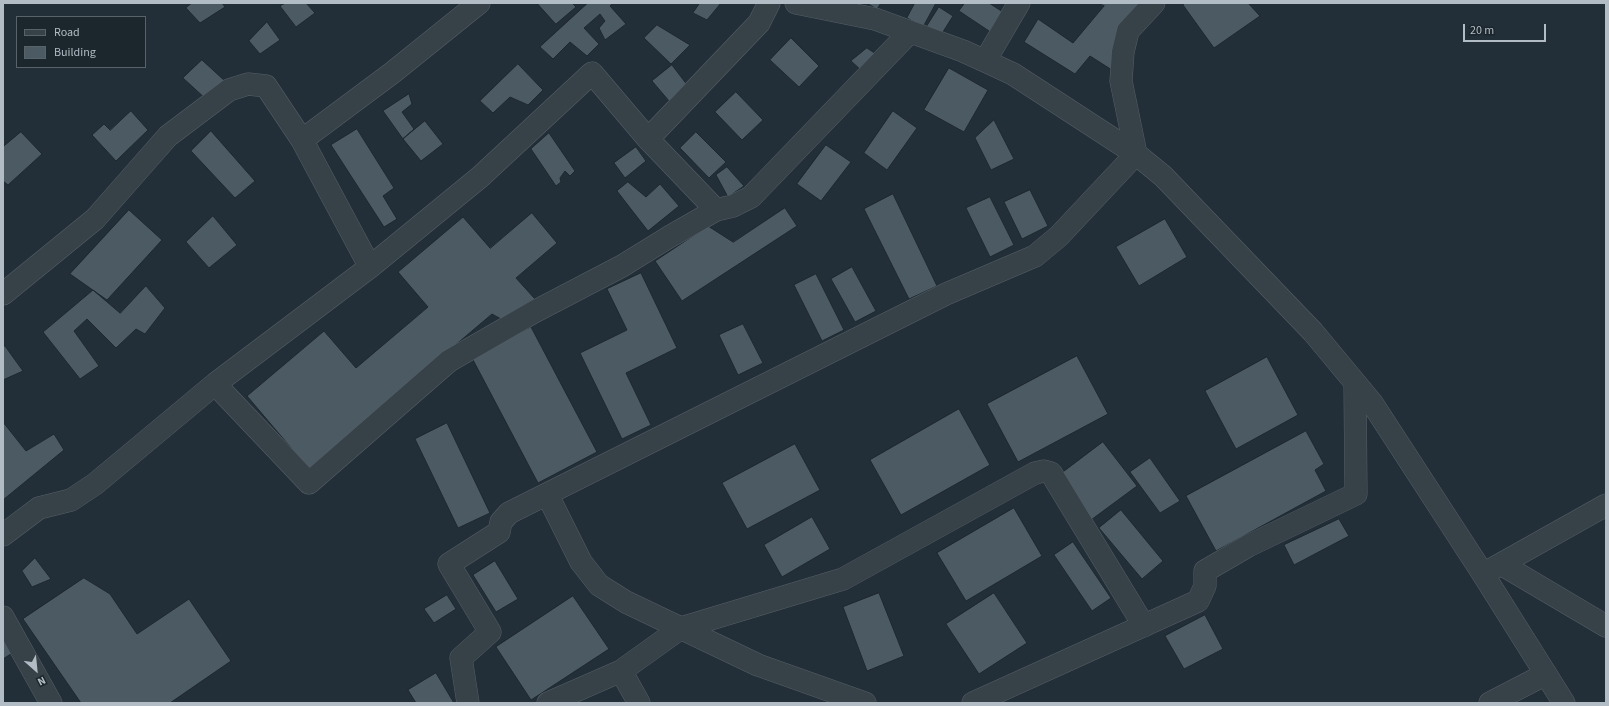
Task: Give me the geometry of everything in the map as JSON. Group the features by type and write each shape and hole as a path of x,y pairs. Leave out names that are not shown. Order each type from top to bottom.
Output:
{"street":[{"path":"302,140 392,72 478,3"},
{"path":"648,140 760,23 769,3"},
{"path":"796,3 881,11 910,33 963,51 1013,74 1136,154 1163,176 1313,332 1372,403 1492,569 1546,674 1564,703"},
{"path":"984,61 1019,3"},
{"path":"1136,154 1121,81 1124,52 1128,31 1154,3"},
{"path":"214,384 309,483 449,361 534,312 622,266 716,210 733,206 751,197 910,33"},
{"path":"3,535 39,508 70,500 95,484 214,384 370,267 480,177 592,73 648,140 716,210"},
{"path":"3,294 95,219 168,136 229,90 248,84 266,86 302,140 370,267"},
{"path":"468,703 461,658 490,632 449,564 499,532 502,522 509,513 946,294 1035,256 1059,236 1136,154"},
{"path":"973,703 1198,602 1205,586 1205,571 1248,546 1356,494 1355,383"},
{"path":"548,703 621,671 681,628 843,578 1035,473 1044,471 1051,474 1144,626"},
{"path":"547,494 581,562 599,585 626,602 758,665 866,703"},
{"path":"1492,569 1606,505"},
{"path":"1492,569 1606,626"},
{"path":"3,617 50,703"},
{"path":"621,671 640,703"},
{"path":"1492,703 1546,674"}],"building":[{"path":"192,3 222,3 225,7 200,23 186,8"},
{"path":"286,3 306,3 315,13 296,27 280,6"},
{"path":"537,3 572,3 576,7 556,24"},
{"path":"588,3 613,3 610,6 626,24 605,40 599,28 605,21 600,14 584,28 599,44 587,56 570,42 553,59 540,47"},
{"path":"700,3 721,3 707,20 693,13"},
{"path":"867,3 881,3 877,9"},
{"path":"915,3 936,3 923,27 907,18"},
{"path":"965,3 989,3 1006,14 992,33 959,11"},
{"path":"1097,3 1143,3 1112,70 1090,56 1075,74 1024,42 1038,19 1073,43 1104,6"},
{"path":"1185,3 1248,3 1260,16 1214,48 1183,5"},
{"path":"939,7 953,16 941,35 927,26"},
{"path":"267,22 280,40 260,54 249,41"},
{"path":"657,25 690,45 671,64 644,38"},
{"path":"791,38 819,66 799,87 770,60"},
{"path":"867,48 879,56 862,71 851,61"},
{"path":"202,60 226,82 207,100 183,78"},
{"path":"518,64 543,90 528,105 510,97 493,113 480,101"},
{"path":"672,65 688,86 669,101 652,81"},
{"path":"949,68 988,90 964,132 924,110"},
{"path":"736,92 763,120 742,140 715,112"},
{"path":"409,94 412,104 402,112 414,129 403,139 383,111"},
{"path":"131,111 148,130 116,161 92,135 104,124 110,130"},
{"path":"893,111 917,128 887,170 864,153"},
{"path":"994,120 1014,159 991,170 975,138"},
{"path":"425,121 443,144 421,161 403,139"},
{"path":"357,129 394,188 383,196 397,219 384,227 331,145"},
{"path":"211,131 255,181 235,198 191,151"},
{"path":"21,132 42,154 8,185 3,181 3,147"},
{"path":"696,132 726,162 709,178 680,148"},
{"path":"549,133 575,171 570,176 565,171 560,178 561,182 556,186 531,149"},
{"path":"826,145 851,162 821,201 797,184"},
{"path":"636,147 646,161 625,178 614,163"},
{"path":"727,167 744,186 728,197 716,175"},
{"path":"628,182 646,197 660,184 679,206 648,231 617,191"},
{"path":"1030,190 1048,226 1022,239 1004,202"},
{"path":"893,194 937,286 909,299 864,209"},
{"path":"990,197 1014,245 990,257 966,208"},
{"path":"785,208 797,226 682,301 655,261 708,226 733,242"},
{"path":"129,210 162,240 107,300 70,274"},
{"path":"532,213 557,243 516,278 535,299 501,319 492,314 309,469 247,396 324,331 356,368 428,307 398,272 463,217 490,248"},
{"path":"213,216 237,245 209,268 186,242"},
{"path":"1165,219 1187,257 1139,286 1116,247"},
{"path":"852,267 876,311 855,322 831,279"},
{"path":"641,273 677,348 626,373 651,425 622,439 580,353 627,330 607,289"},
{"path":"816,274 844,330 822,341 794,285"},
{"path":"146,286 165,308 145,334 136,329 116,348 87,319 74,331 99,366 80,379 43,332 93,290 120,313"},
{"path":"743,324 763,363 738,375 719,335"},
{"path":"531,327 597,452 538,483 472,358"},
{"path":"5,346 23,371 3,380 3,347"},
{"path":"1077,356 1108,414 1018,462 987,404"},
{"path":"1267,357 1298,415 1236,449 1205,391"},
{"path":"959,409 990,465 901,515 870,460"},
{"path":"3,422 26,451 54,434 64,450 3,500"},
{"path":"447,423 490,513 458,528 415,439"},
{"path":"1306,431 1324,464 1315,470 1326,491 1216,551 1186,496"},
{"path":"1103,442 1137,486 1091,520 1058,476"},
{"path":"795,444 820,490 747,529 722,483"},
{"path":"1150,458 1180,501 1160,513 1130,472"},
{"path":"1014,508 1042,556 966,601 937,553"},
{"path":"1121,510 1163,561 1142,579 1099,528"},
{"path":"812,517 830,549 782,577 764,545"},
{"path":"1339,519 1349,536 1294,565 1284,545"},
{"path":"1073,542 1111,598 1092,611 1054,555"},
{"path":"35,558 51,579 32,587 22,571"},
{"path":"495,561 518,599 496,612 473,575"},
{"path":"84,578 110,594 137,634 189,599 231,661 170,703 81,703 23,619"},
{"path":"879,593 904,656 867,671 843,607"},
{"path":"994,593 1027,643 979,674 946,624"},
{"path":"447,595 456,609 434,623 424,609"},
{"path":"573,596 609,649 531,700 496,647"},
{"path":"1205,615 1223,649 1184,669 1165,636"},
{"path":"3,638 14,652 3,659"},
{"path":"436,673 454,703 416,703 408,690"}]}
